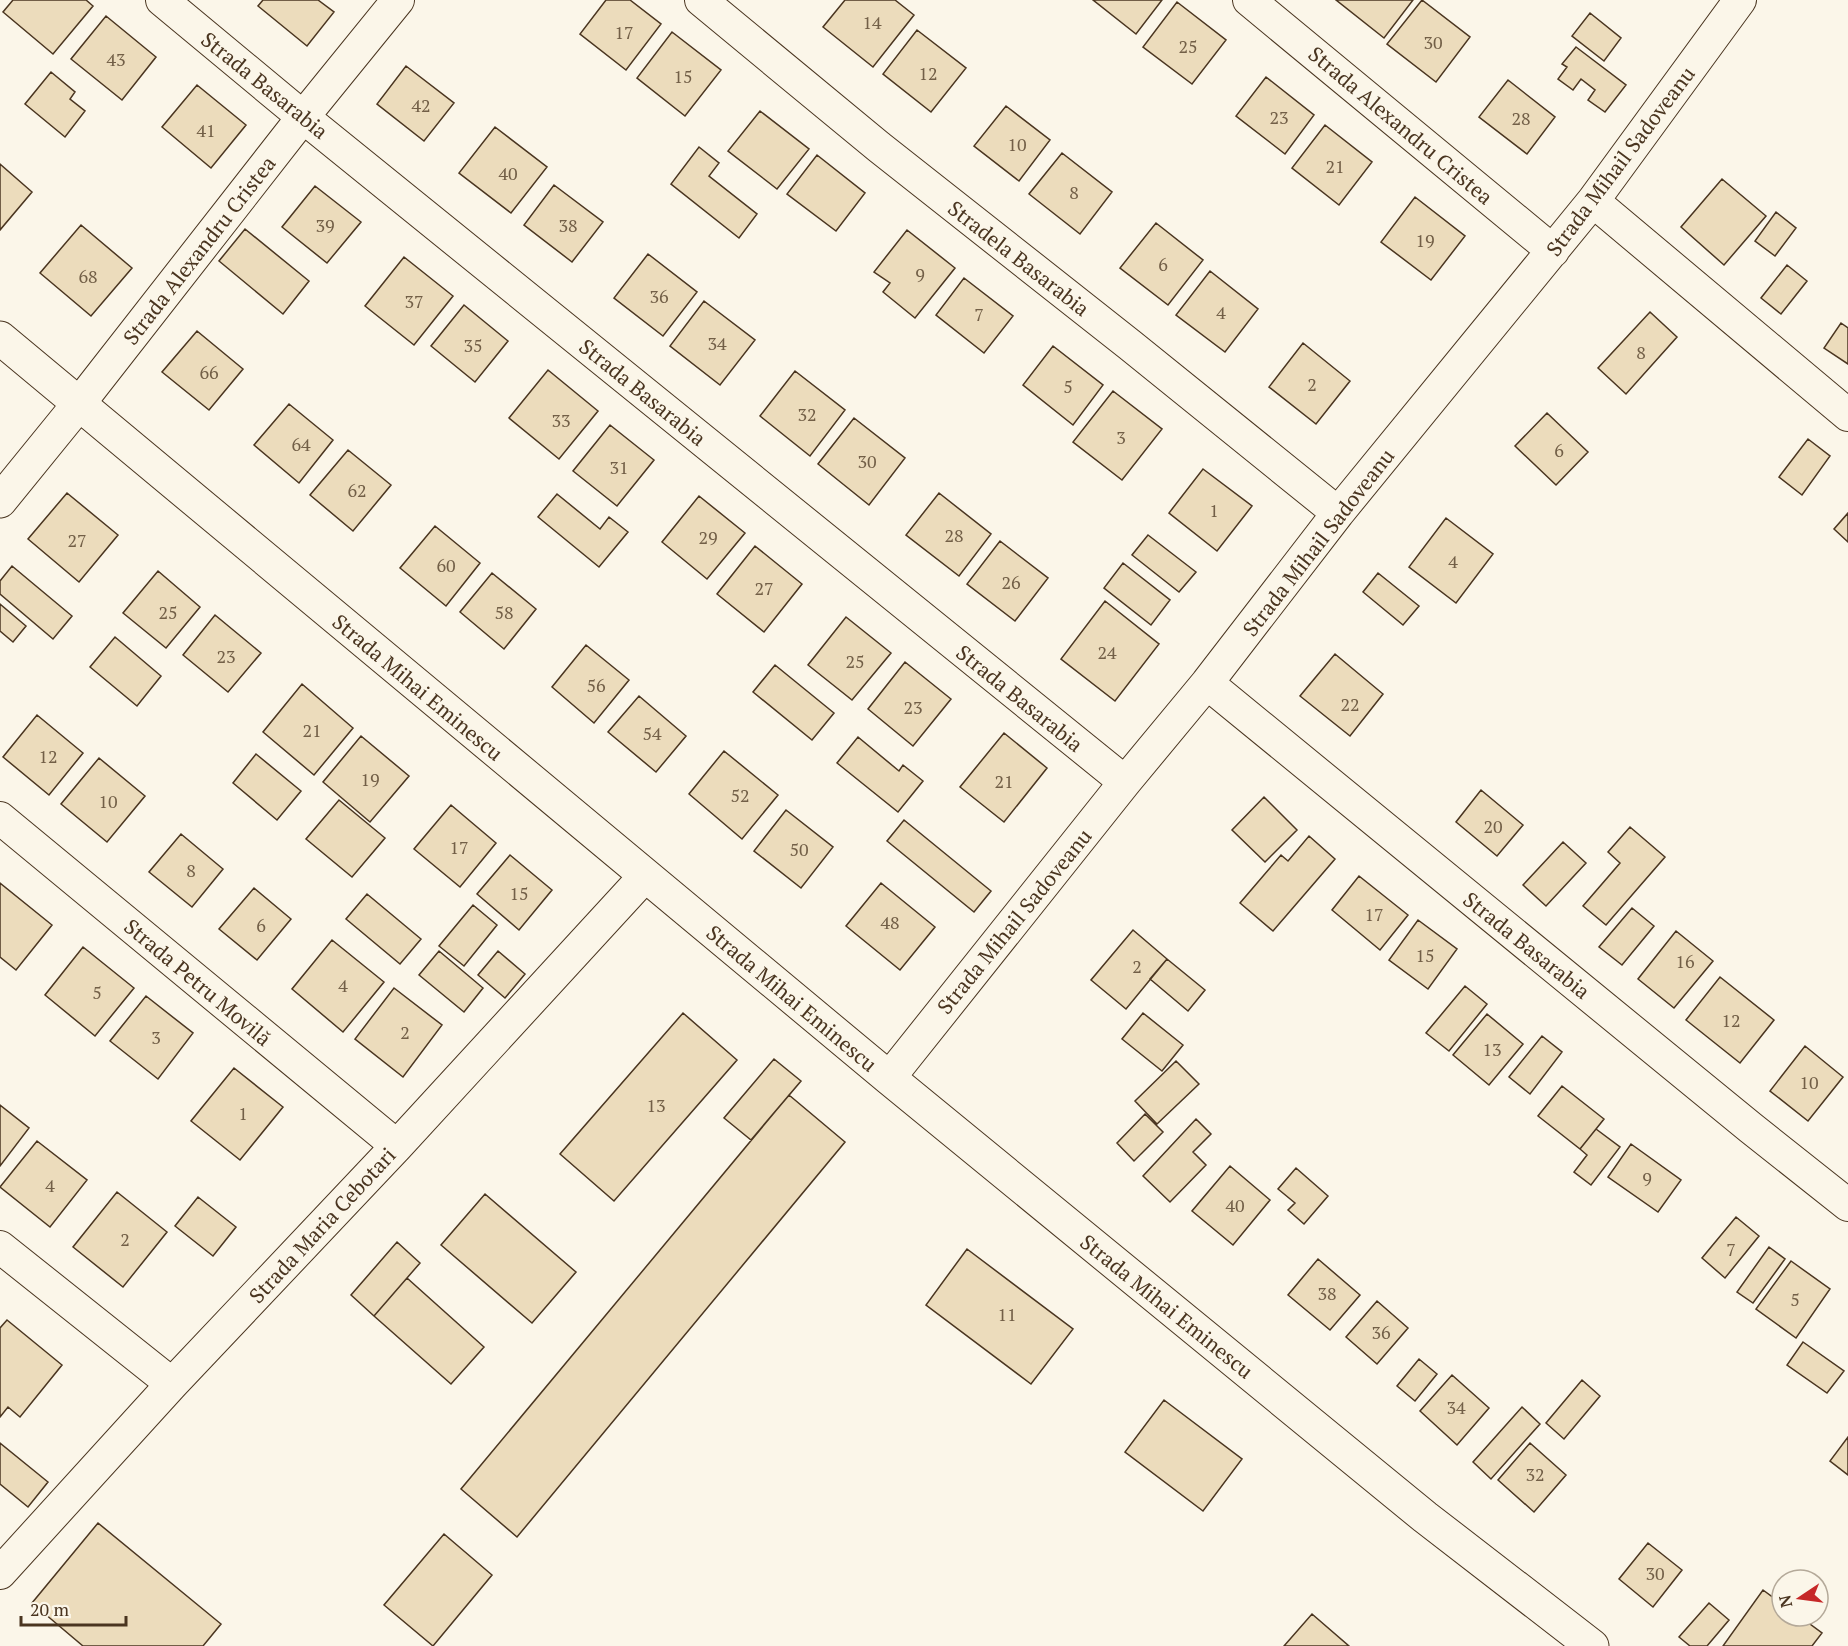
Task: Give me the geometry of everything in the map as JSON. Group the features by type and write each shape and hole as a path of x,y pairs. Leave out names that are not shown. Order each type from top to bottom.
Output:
{"street":[{"name":"Strada Basarabia","path":"162,0 303,117 1125,782"},
{"name":"Strada Alexandru Cristea","path":"0,501 398,0"},
{"name":"Stradela Basarabia","path":"701,0 879,147 1338,513"},
{"name":"Strada Alexandru Cristea","path":"1249,0 1553,250"},
{"name":"Strada Mihail Sadoveanu","path":"889,1078 1207,683 1338,513 1593,201 1740,0"},
{"path":"1593,201 1848,415"},
{"name":"Strada Mihai Eminescu","path":"0,338 889,1078 1425,1517 1592,1646"},
{"name":"Strada Basarabia","path":"1207,683 1742,1121 1848,1205"},
{"name":"Strada Petru Movilă","path":"0,818 397,1146"},
{"name":"Strada Maria Cebotari","path":"0,1573 172,1384 397,1146 645,876"},
{"path":"0,1247 172,1384"}],"building":[{"path":"13,0 86,0 93,6 53,54 3,12"},
{"path":"263,0 318,0 334,12 307,46 258,6"},
{"path":"606,0 630,0 661,24 626,70 580,34"},
{"path":"845,0 895,0 914,15 873,67 823,27"},
{"path":"1093,0 1162,0 1136,34"},
{"path":"1336,0 1413,0 1384,38"},
{"path":"1422,0 1470,37 1436,82 1387,44"},
{"path":"1177,2 1226,40 1192,84 1143,47"},
{"path":"1590,13 1621,38 1604,61 1572,36"},
{"path":"106,16 156,57 122,100 71,59"},
{"path":"917,30 966,68 931,112 883,74"},
{"path":"672,32 721,70 685,116 637,78"},
{"path":"1576,47 1626,85 1605,112 1588,100 1595,90 1581,79 1573,90 1558,79 1567,67 1562,64"},
{"path":"406,66 454,103 424,141 377,104"},
{"path":"51,72 75,92 70,99 85,111 65,137 25,104"},
{"path":"1266,77 1314,115 1285,154 1236,116"},
{"path":"1508,80 1555,117 1527,154 1479,117"},
{"path":"197,85 246,125 211,168 162,127"},
{"path":"1006,106 1050,140 1019,181 974,146"},
{"path":"760,111 809,149 777,189 728,151"},
{"path":"1325,125 1372,162 1339,205 1292,168"},
{"path":"495,127 547,167 511,213 459,173"},
{"path":"699,147 719,163 709,176 757,214 739,238 671,184"},
{"path":"1062,153 1112,192 1080,234 1029,194"},
{"path":"817,155 865,193 836,231 787,194"},
{"path":"0,164 32,192 0,230"},
{"path":"1722,179 1766,216 1724,265 1681,227"},
{"path":"554,185 603,222 572,262 524,225"},
{"path":"315,186 361,222 327,263 282,227"},
{"path":"1415,197 1465,236 1431,280 1381,242"},
{"path":"1776,212 1796,228 1775,256 1755,241"},
{"path":"1156,223 1203,260 1168,305 1120,268"},
{"path":"81,225 132,268 91,316 40,273"},
{"path":"245,229 309,281 283,314 219,261"},
{"path":"907,230 955,268 915,318 883,292 890,283 874,272"},
{"path":"648,254 697,292 663,336 614,298"},
{"path":"404,257 453,296 414,345 365,306"},
{"path":"1787,265 1807,281 1781,314 1761,298"},
{"path":"1210,271 1258,309 1225,352 1176,315"},
{"path":"964,278 1013,316 984,353 936,315"},
{"path":"704,301 755,340 720,385 670,346"},
{"path":"464,305 508,341 475,382 431,346"},
{"path":"1650,312 1677,337 1626,394 1598,368"},
{"path":"1841,323 1848,328 1848,364 1824,348"},
{"path":"197,331 243,369 209,410 162,372"},
{"path":"1303,343 1350,381 1316,424 1269,387"},
{"path":"1053,346 1103,385 1073,425 1023,385"},
{"path":"548,370 598,411 559,459 509,418"},
{"path":"795,371 845,410 810,456 760,416"},
{"path":"1113,391 1162,429 1122,480 1073,442"},
{"path":"289,404 333,440 299,483 254,445"},
{"path":"1547,413 1588,452 1556,485 1515,446"},
{"path":"854,418 905,458 869,505 818,464"},
{"path":"610,425 654,460 617,506 573,471"},
{"path":"1808,439 1830,456 1802,495 1779,477"},
{"path":"348,450 391,485 353,531 310,495"},
{"path":"1203,469 1252,506 1217,551 1169,513"},
{"path":"67,493 118,535 79,582 28,539"},
{"path":"939,493 991,534 959,576 906,535"},
{"path":"557,494 600,529 609,517 628,532 599,567 538,517"},
{"path":"699,496 745,533 707,579 662,542"},
{"path":"1848,513 1848,542 1834,529"},
{"path":"1446,518 1493,554 1456,603 1409,567"},
{"path":"435,526 480,563 446,606 400,568"},
{"path":"1148,535 1196,572 1179,592 1132,555"},
{"path":"1000,541 1048,578 1015,621 967,584"},
{"path":"755,546 802,584 764,632 717,594"},
{"path":"1123,563 1170,600 1151,625 1104,588"},
{"path":"12,566 72,616 53,639 0,594 0,581"},
{"path":"158,571 200,607 166,648 123,613"},
{"path":"492,573 536,609 504,649 460,612"},
{"path":"1378,573 1419,606 1403,625 1363,592"},
{"path":"1105,601 1159,644 1115,701 1061,659"},
{"path":"0,604 26,626 13,642 0,631"},
{"path":"215,615 261,653 228,692 183,655"},
{"path":"846,617 891,653 852,700 808,665"},
{"path":"115,637 161,676 137,706 90,667"},
{"path":"586,645 629,680 594,723 552,687"},
{"path":"1335,654 1383,694 1350,736 1300,696"},
{"path":"905,662 951,699 913,746 868,709"},
{"path":"775,665 834,713 812,740 753,692"},
{"path":"302,684 353,728 314,775 263,732"},
{"path":"639,696 686,736 656,772 608,732"},
{"path":"37,715 83,753 49,795 3,757"},
{"path":"1004,733 1047,768 1004,822 960,787"},
{"path":"361,736 409,776 370,822 323,782"},
{"path":"858,737 899,771 903,765 923,781 898,812 837,763"},
{"path":"724,751 778,795 742,839 689,794"},
{"path":"256,754 301,791 277,820 233,783"},
{"path":"99,758 145,796 107,842 61,804"},
{"path":"1481,790 1523,825 1497,856 1456,822"},
{"path":"1264,797 1297,830 1265,862 1232,830"},
{"path":"339,800 385,838 352,877 306,839"},
{"path":"451,805 496,843 460,887 414,849"},
{"path":"786,810 833,847 801,888 754,851"},
{"path":"904,820 991,891 974,912 887,841"},
{"path":"1630,827 1665,857 1606,925 1583,906 1620,863 1608,852"},
{"path":"181,834 223,869 192,907 149,872"},
{"path":"1309,836 1335,859 1273,931 1240,903 1281,855 1288,861"},
{"path":"1563,842 1586,863 1546,906 1523,885"},
{"path":"510,855 552,890 519,930 477,894"},
{"path":"1359,876 1408,915 1380,950 1332,910"},
{"path":"0,883 52,925 16,970 0,957"},
{"path":"881,883 935,927 900,970 846,926"},
{"path":"254,888 291,919 257,960 219,929"},
{"path":"367,894 421,939 400,964 346,919"},
{"path":"473,905 497,925 464,966 439,946"},
{"path":"1632,908 1654,926 1622,965 1599,947"},
{"path":"1418,920 1457,949 1428,989 1389,960"},
{"path":"1133,930 1167,959 1126,1009 1091,980"},
{"path":"1676,931 1713,961 1674,1008 1638,979"},
{"path":"332,940 384,982 343,1032 292,989"},
{"path":"83,947 134,988 95,1036 45,995"},
{"path":"439,951 483,988 464,1012 419,975"},
{"path":"498,951 525,974 505,998 478,975"},
{"path":"1167,959 1205,990 1188,1011 1150,979"},
{"path":"1720,977 1774,1020 1740,1063 1686,1020"},
{"path":"1465,986 1487,1004 1449,1051 1426,1033"},
{"path":"394,988 442,1025 403,1077 355,1039"},
{"path":"146,996 193,1033 158,1079 110,1041"},
{"path":"683,1013 737,1060 614,1201 560,1154"},
{"path":"1143,1013 1183,1045 1162,1071 1122,1039"},
{"path":"1487,1014 1523,1044 1489,1085 1453,1055"},
{"path":"1542,1036 1562,1052 1530,1094 1509,1077"},
{"path":"1805,1046 1843,1077 1808,1121 1770,1091"},
{"path":"774,1059 801,1081 751,1140 724,1118"},
{"path":"1176,1061 1199,1084 1157,1124 1135,1101"},
{"path":"234,1068 283,1107 240,1160 191,1121"},
{"path":"1562,1086 1604,1119 1580,1149 1538,1116"},
{"path":"789,1095 845,1142 517,1537 461,1489"},
{"path":"0,1105 29,1128 0,1166"},
{"path":"1145,1114 1163,1132 1134,1161 1117,1143"},
{"path":"1196,1119 1211,1134 1193,1152 1206,1165 1170,1202 1143,1176"},
{"path":"1596,1129 1620,1147 1591,1185 1574,1172 1587,1155 1580,1149"},
{"path":"37,1141 87,1180 50,1227 0,1187"},
{"path":"1631,1144 1681,1180 1658,1212 1608,1177"},
{"path":"1230,1166 1270,1200 1233,1245 1192,1211"},
{"path":"1296,1168 1328,1196 1304,1224 1288,1210 1295,1203 1278,1189"},
{"path":"117,1192 167,1232 123,1287 73,1247"},
{"path":"485,1194 576,1272 532,1323 441,1245"},
{"path":"198,1197 236,1227 213,1256 175,1226"},
{"path":"1736,1217 1759,1236 1725,1278 1702,1258"},
{"path":"397,1242 420,1263 374,1316 351,1295"},
{"path":"1769,1247 1785,1259 1753,1303 1737,1292"},
{"path":"967,1249 1073,1329 1031,1384 926,1305"},
{"path":"1318,1259 1360,1295 1330,1330 1288,1295"},
{"path":"1791,1261 1830,1289 1796,1338 1756,1309"},
{"path":"407,1278 484,1347 451,1384 374,1316"},
{"path":"1377,1301 1408,1328 1377,1364 1346,1337"},
{"path":"7,1320 62,1365 20,1417 8,1407 0,1417 0,1328"},
{"path":"1803,1342 1844,1371 1827,1393 1787,1365"},
{"path":"1419,1359 1437,1374 1415,1401 1397,1386"},
{"path":"1452,1375 1489,1408 1457,1445 1420,1411"},
{"path":"1582,1380 1600,1396 1564,1439 1546,1423"},
{"path":"1164,1400 1242,1459 1203,1511 1125,1452"},
{"path":"1522,1407 1540,1424 1491,1479 1473,1462"},
{"path":"1848,1437 1848,1475 1830,1461"},
{"path":"0,1443 48,1482 28,1507 0,1484"},
{"path":"1530,1443 1566,1475 1534,1512 1498,1480"},
{"path":"98,1523 221,1624 203,1646 83,1646 32,1603"},
{"path":"444,1534 492,1575 433,1646 384,1605"},
{"path":"1648,1543 1682,1570 1653,1607 1619,1579"},
{"path":"1763,1590 1770,1595 1770,1628 1815,1628 1822,1633 1812,1646 1723,1646"},
{"path":"1709,1603 1729,1620 1707,1646 1690,1646 1679,1637"},
{"path":"1312,1614 1349,1646 1284,1646"}]}
